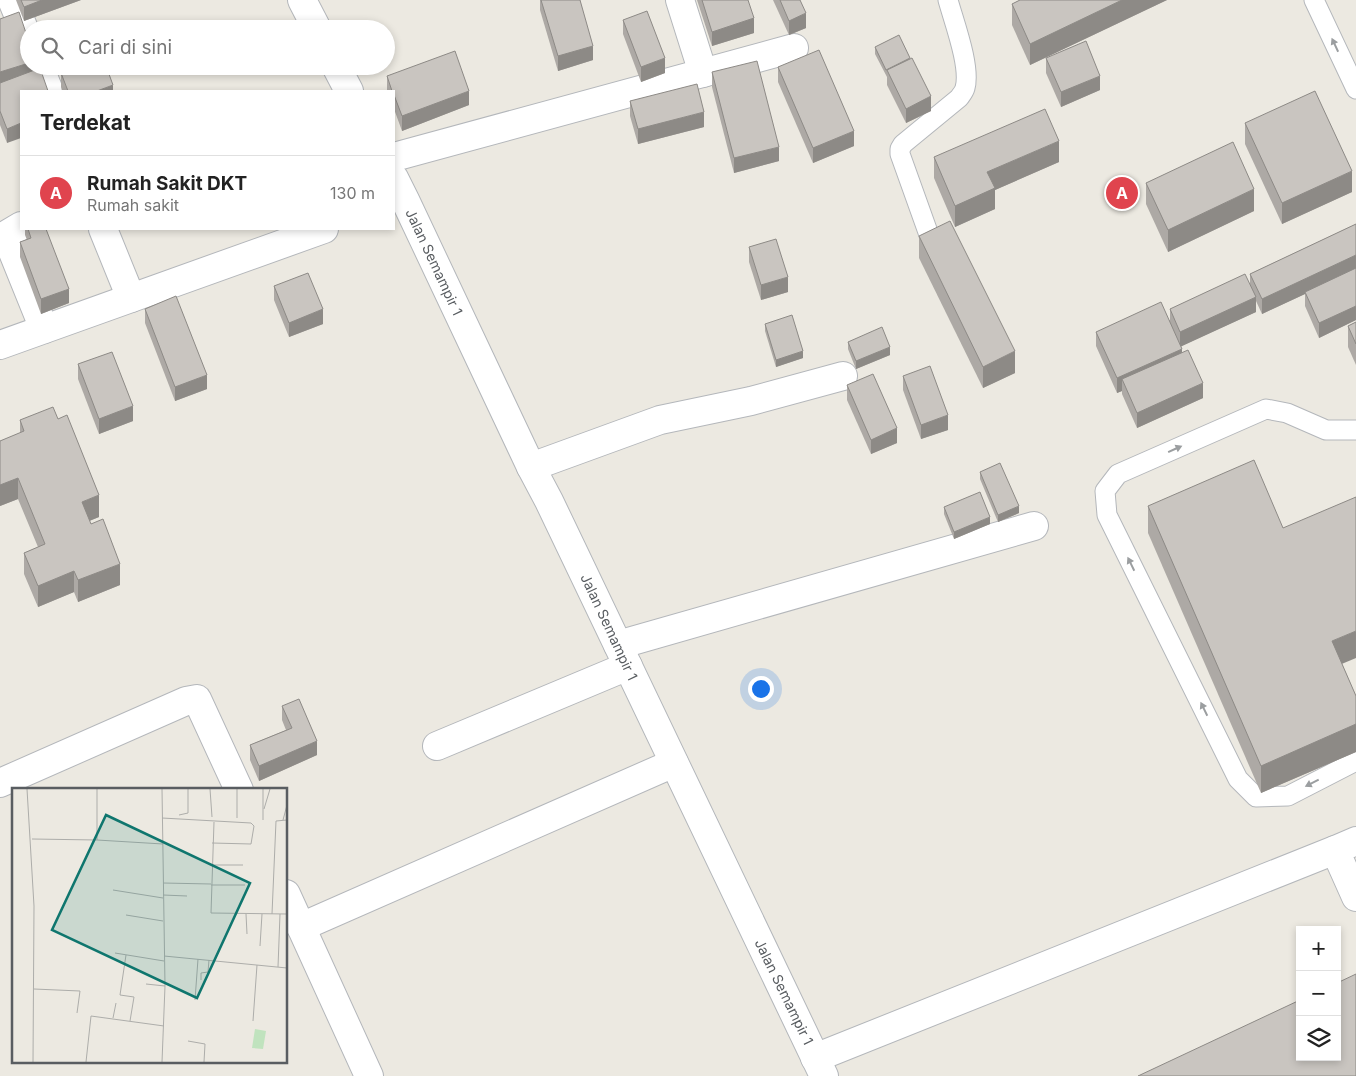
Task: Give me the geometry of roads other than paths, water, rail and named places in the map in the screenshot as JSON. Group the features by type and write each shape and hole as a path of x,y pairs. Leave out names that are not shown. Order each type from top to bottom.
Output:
{"street":[{"path":"12,0 20,20"},
{"path":"302,0 312,20"},
{"path":"680,0 703,73"},
{"path":"395,157 794,48"},
{"path":"43,75 49,90"},
{"path":"341,75 348,90"},
{"name":"Jalan Semampir 1","path":"398,194 549,501 820,1067"},
{"path":"20,227 6,235 44,329"},
{"path":"103,230 130,298"},
{"path":"0,345 321,230"},
{"path":"531,467 660,420 751,401 843,376"},
{"path":"437,746 623,656 1034,526"},
{"path":"0,783 186,701 197,699 238,788"},
{"path":"368,1075 292,913 674,763"},
{"path":"820,1067 1345,845 1356,897"}],"lane":[{"path":"934,250 900,154 900,149 903,144 959,98 964,90 966,66 948,0"},
{"path":"1314,0 1356,89"},
{"path":"1356,430 1326,430 1287,413 1266,409 1118,474 1105,491 1107,515 1238,779 1256,797 1288,796 1356,761"}],"place":[{"name":"Rumah Sakit DKT","path":"1122,193"}]}
